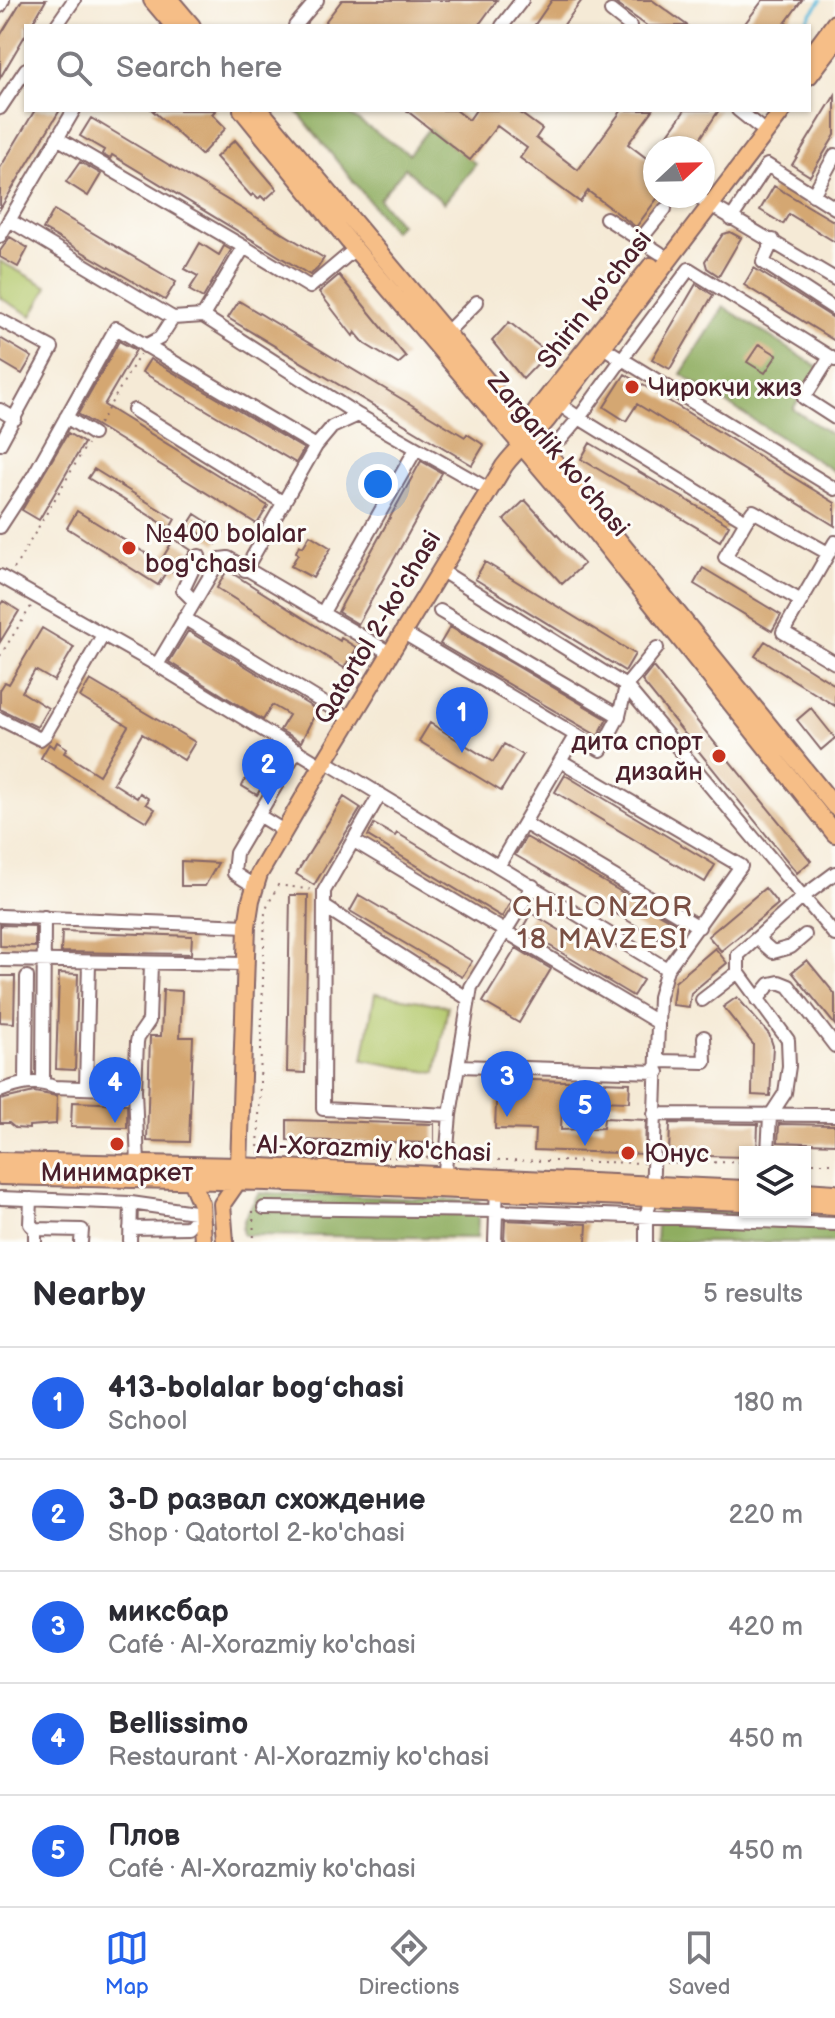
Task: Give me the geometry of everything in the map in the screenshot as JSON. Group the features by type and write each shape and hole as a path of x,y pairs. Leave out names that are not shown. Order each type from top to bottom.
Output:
{"main road":[{"path":"152,0 172,24"},
{"path":"170,0 190,24"},
{"path":"820,58 835,23"},
{"path":"820,58 835,42"},
{"name":"Zargarlik ko'chasi","path":"244,112 355,249 526,436 595,532 835,834"},
{"name":"Zargarlik ko'chasi","path":"262,112 835,807"},
{"name":"Shirin ko'chasi","path":"747,149 768,112"},
{"name":"Shirin ko'chasi","path":"715,191 747,149 781,112"},
{"name":"Shirin ko'chasi","path":"526,436 559,404 660,253 701,208"},
{"name":"Shirin ko'chasi","path":"526,436 702,208"},
{"name":"Qatortol 2-ko'chasi","path":"225,1242 222,1204 239,1174 247,926 254,886 323,763 488,489 526,436"},
{"path":"0,1161 214,1166 239,1174"},
{"path":"201,1208 239,1174"},
{"name":"Al-Xorazmiy ko'chasi","path":"0,1176 191,1181 239,1174 444,1174 497,1185 652,1191 739,1189"},
{"path":"191,1181 201,1208 203,1242"},
{"name":"Al-Xorazmiy ko'chasi","path":"652,1191 739,1201"},
{"path":"811,1191 835,1193"},
{"path":"811,1204 835,1206"},
{"path":"201,1208 223,1212"}],"street":[{"path":"0,6 3,0"},
{"path":"57,24 74,0"},
{"path":"297,24 317,0"},
{"path":"504,24 522,0"},
{"path":"611,11 627,24"},
{"path":"0,108 24,72"},
{"path":"0,236 73,112"},
{"path":"740,112 758,126"},
{"path":"57,138 310,287 355,249"},
{"path":"747,149 835,208"},
{"path":"813,195 835,155"},
{"path":"731,219 767,165"},
{"path":"714,208 835,279"},
{"path":"640,240 665,209"},
{"path":"606,218 660,253"},
{"path":"9,220 173,318 203,316 358,415 488,489"},
{"path":"773,240 763,262 835,309"},
{"path":"203,316 244,247"},
{"path":"562,438 689,269 832,358 804,398 835,418"},
{"path":"446,333 477,302"},
{"path":"145,346 160,338 173,318"},
{"path":"0,320 52,348 0,444"},
{"path":"0,527 34,475 116,328 316,446"},
{"path":"597,343 835,489"},
{"path":"559,404 746,521"},
{"path":"0,410 15,419"},
{"path":"134,410 284,503"},
{"path":"245,570 316,446 332,427 358,415"},
{"path":"66,417 93,434"},
{"path":"322,614 416,449"},
{"path":"801,601 725,557 753,511 832,547 801,601 783,632 835,663"},
{"path":"194,601 183,590 199,556"},
{"path":"157,665 220,559 228,558 390,653"},
{"path":"440,570 626,686 835,935"},
{"path":"3,581 157,665 297,750 380,794 667,969"},
{"path":"440,611 619,716"},
{"path":"184,618 350,719"},
{"path":"402,632 601,750 619,716 626,686 657,648"},
{"path":"0,719 33,737 40,739 45,735 103,635"},
{"path":"499,865 575,736"},
{"path":"254,886 234,873 236,853 297,750"},
{"path":"561,761 741,866 667,969 659,997 652,1191 646,1215 646,1242"},
{"path":"380,794 324,891 323,1109 450,1115"},
{"path":"258,815 284,831"},
{"path":"524,823 699,927"},
{"path":"354,841 657,1022"},
{"path":"768,1146 770,1116 785,1093 790,1050 788,1040 738,972 738,955 804,896 835,873"},
{"path":"444,1174 467,998 475,978 533,886"},
{"path":"325,907 467,998"},
{"path":"0,916 247,926"},
{"path":"43,1082 44,917"},
{"path":"758,939 773,952 791,947 805,935"},
{"path":"0,960 246,964"},
{"path":"86,1087 89,962"},
{"path":"138,1164 135,1090 138,1037 149,1021 151,964"},
{"path":"702,1000 738,972"},
{"path":"26,1083 27,977"},
{"path":"757,1000 770,984 779,982 789,986 835,1046"},
{"path":"458,1066 658,1067 705,1062 704,1037"},
{"path":"0,1091 26,1083 43,1082 54,1087 135,1090"},
{"path":"654,1114 835,1115"},
{"path":"495,1242 497,1185"},
{"path":"0,1198 131,1203 201,1208 192,1226 130,1235 131,1203"},
{"path":"31,1199 30,1224 35,1236 82,1230 81,1242"},
{"path":"258,1206 646,1215 835,1224"},
{"path":"171,1228 172,1242"}],"path":[{"path":"3,581 145,346"},
{"path":"0,656 36,597"},
{"path":"270,1155 258,1153 265,911 278,885 324,891"},
{"path":"318,1156 444,1174 739,1162"},
{"path":"811,1163 835,1163"},
{"path":"254,1242 258,1206"}],"green space":[{"path":"298,112 345,112 409,154 429,128 476,164 444,203 405,168 379,199 400,224 393,231"},
{"path":"0,261 48,287 32,316 0,298"},
{"path":"724,307 819,368 793,409 835,437 835,472 681,374"},
{"path":"375,993 448,1006 436,1073 363,1060"},
{"path":"259,1193 479,1201 477,1238 243,1235 244,1219"},
{"path":"658,1208 739,1212 739,1218 835,1216 835,1242 656,1242"}],"building":[{"path":"22,0 46,0 32,24 24,24 24,37 0,78 0,36"},
{"path":"342,0 497,0 479,24 324,24"},
{"path":"552,0 582,0 564,24 535,24"},
{"path":"611,0 652,0 685,24 644,24"},
{"path":"763,0 802,0 784,24 745,24"},
{"path":"835,95 835,135 810,176 792,165"},
{"path":"34,112 59,112 0,209 0,168"},
{"path":"154,112 214,112 212,114 226,128 201,155"},
{"path":"409,112 459,112 469,120 475,112 519,112 542,129 536,138 578,170 621,112 652,112 628,144 643,155 643,208 650,208 636,227 588,191 580,202 520,158 527,148 497,126 470,160"},
{"path":"684,112 718,112 702,136 667,136"},
{"path":"91,118 324,258 310,275 112,155 110,159 102,154 104,150 80,136"},
{"path":"235,140 277,189 265,200 261,196 258,199 253,194 251,196 216,157"},
{"path":"80,162 101,174 88,196 66,182"},
{"path":"774,186 835,222 835,242 789,214 783,224 760,210"},
{"path":"54,210 176,282 165,300 43,229"},
{"path":"730,232 741,238 719,276 707,268 705,261 723,234"},
{"path":"10,237 28,248 18,267 0,257 0,251"},
{"path":"200,243 219,255 224,246 231,250 203,298 189,290 198,276 185,269"},
{"path":"754,268 835,319 835,341 744,285"},
{"path":"339,275 406,357 398,364 365,344 355,332 353,336 319,292"},
{"path":"696,284 713,295 670,369 652,359"},
{"path":"239,301 465,437 467,434 484,445 472,465 228,318"},
{"path":"509,322 548,353 523,379 492,341"},
{"path":"0,338 32,357 22,374 0,361"},
{"path":"119,341 136,350 104,405 268,506 257,524 78,414"},
{"path":"759,344 777,355 765,373 747,362"},
{"path":"150,359 304,449 296,463 142,372"},
{"path":"625,374 835,503 835,526 637,404 626,421 604,407"},
{"path":"68,433 84,443 39,520 22,510"},
{"path":"590,443 729,525 720,541 581,459"},
{"path":"421,461 442,473 358,624 338,612"},
{"path":"94,469 175,519 170,528 88,478"},
{"path":"525,500 584,564 562,584 504,520"},
{"path":"77,511 160,562 174,539 191,550 176,574 168,569 158,585 67,528"},
{"path":"195,514 223,532 216,544 188,525"},
{"path":"310,535 331,548 313,578 291,566 299,545 303,547"},
{"path":"485,562 635,654 625,671 475,579"},
{"path":"703,568 781,615 772,631 694,584"},
{"path":"227,570 340,641 341,638 357,648 344,668 217,588"},
{"path":"3,601 19,611 0,642 0,605"},
{"path":"450,627 607,719 598,736 440,644"},
{"path":"42,628 74,647 54,681 35,670 22,692 48,708 37,727 0,709 0,690 5,682 9,684"},
{"path":"188,631 317,710 301,742 280,730 289,715 272,705 263,720 169,662"},
{"path":"765,641 835,685 835,706 755,656"},
{"path":"653,667 811,861 797,873 642,681"},
{"path":"90,680 195,742 184,760 142,734 113,783 137,798 140,793 149,799 146,804 155,809 147,822 41,758 49,744 54,748 57,742 67,748 64,753 99,775 128,726 80,697"},
{"path":"811,708 835,738 821,750 797,720"},
{"path":"430,723 493,762 504,744 523,755 501,791 419,741"},
{"path":"263,744 280,755 257,795 242,786"},
{"path":"565,775 715,865 705,882 555,792"},
{"path":"344,797 361,808 314,885 296,874"},
{"path":"374,824 395,836 397,833 511,901 502,917 368,836"},
{"path":"526,837 677,924 666,943 515,855"},
{"path":"181,861 218,863 205,886 181,886"},
{"path":"765,888 778,904 721,951 708,936"},
{"path":"290,895 308,895 305,1073 287,1072"},
{"path":"359,895 472,961 462,977 350,911"},
{"path":"531,913 643,980 633,996 522,929"},
{"path":"0,925 35,926 35,947 0,946"},
{"path":"62,931 192,936 191,954 61,952"},
{"path":"516,948 551,969 519,1023 483,1002"},
{"path":"715,948 727,963 691,993 689,1007 672,1005 675,982"},
{"path":"807,960 835,994 835,1025 792,972"},
{"path":"59,973 78,974 75,1070 56,1069"},
{"path":"0,976 15,976 14,1023 0,1022"},
{"path":"163,990 182,991 180,1037 193,1037 189,1142 147,1141 150,1036 161,1036"},
{"path":"737,997 769,1034 773,1046 770,1096 752,1095 753,1044 723,1007"},
{"path":"497,1079 630,1083 629,1102 562,1100 561,1130 603,1128 604,1118 646,1120 645,1154 534,1150 535,1130 495,1129"},
{"path":"34,1092 57,1096 56,1124 29,1126 29,1129 0,1123 0,1100"},
{"path":"72,1102 127,1104 127,1128 71,1127"},
{"path":"287,1120 434,1124 434,1143 287,1140"},
{"path":"670,1123 758,1124 757,1146 739,1146 739,1157 669,1155"},
{"path":"779,1124 835,1125 835,1144 778,1142"},
{"path":"505,1220 587,1224 586,1242 504,1242"}],"waterway":[{"path":"803,24 821,0"}],"place":[{"name":"Чирокчи жиз","path":"632,387"},
{"name":"№400 bolalar bog'chasi","path":"129,548"},
{"name":"413-bolalar bogʻchasi","path":"462,753"},
{"name":"дита спорт дизайн","path":"719,756"},
{"name":"3-D развал схождение","path":"268,805"},
{"name":"миксбар","path":"507,1117"},
{"name":"Bellissimo","path":"115,1123"},
{"name":"Минимаркет","path":"117,1144"},
{"name":"Плов","path":"585,1146"},
{"name":"Юнус","path":"628,1153"}],"district":[{"name":"CHILONZOR 18 MAVZESI","path":"603,922"}]}
